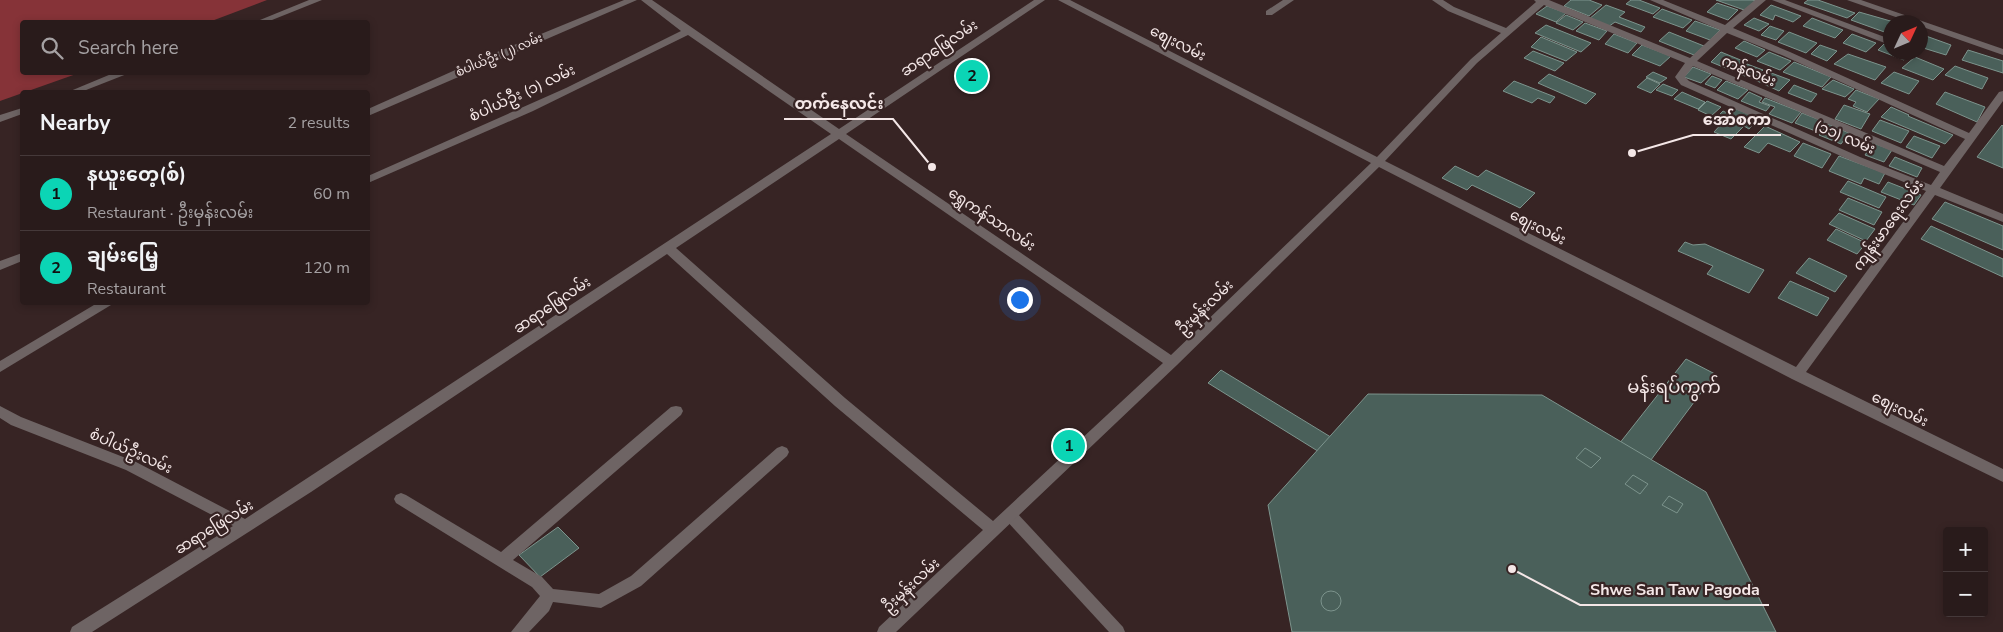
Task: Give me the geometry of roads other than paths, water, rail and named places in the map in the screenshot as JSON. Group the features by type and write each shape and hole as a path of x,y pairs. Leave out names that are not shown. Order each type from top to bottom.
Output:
{"street":[{"path":"265,20 317,0"},
{"name":"စံပါယ်ဦး (၂) လမ်း","path":"370,111 483,61 632,0"},
{"name":"‌ရွှေကန်သာလမ်း","path":"646,0 688,31 1172,362"},
{"name":"ဆရာဖြေလမ်း","path":"78,632 306,488 1040,0"},
{"name":"စျေးလမ်း","path":"1063,0 1797,375 2003,476"},
{"path":"1269,13 1289,0"},
{"path":"1437,0 1451,9 1507,32"},
{"name":"ဦးမှန်းလမ်း","path":"885,632 1172,362 1377,162 1474,61 1542,0"},
{"name":"ကန်လမ်း","path":"1542,0 1946,171"},
{"path":"1655,0 1787,54 1971,138"},
{"path":"1691,62 1761,0"},
{"path":"1778,0 1883,39"},
{"path":"1852,0 1896,15"},
{"path":"1928,26 2003,52"},
{"name":"စံပါယ်ဦး (၁) လမ်း","path":"370,179 477,132 644,54 688,31"},
{"name":"(၁၁) လမ်း","path":"1691,62 1680,77 1685,83 1761,118 2003,218"},
{"path":"78,90 119,75"},
{"name":"ကျန်းမာရေးလမ်း","path":"1797,375 2003,94"},
{"path":"0,119 20,112"},
{"path":"668,247 840,402 994,530"},
{"path":"0,266 20,258"},
{"path":"0,367 105,305"},
{"name":"စံပါယ်ဦးလမ်း","path":"0,411 16,421 131,466 246,526"},
{"path":"502,560 676,411"},
{"path":"401,499 537,582 548,596 601,602 629,585 782,452"},
{"path":"519,632 544,606 548,596"}],"lane":[{"path":"1010,515 1118,632"}],"place":[{"name":"ချမ်းမြေ့","path":"972,76"},
{"name":"အော်စကာ","path":"1632,153"},
{"name":"တက်နေလင်း","path":"932,167"},
{"name":"နယူးတေ့(စ်)","path":"1069,446"},
{"name":"Shwe San Taw Pagoda","path":"1512,569"}],"district":[{"name":"မန်းရပ်ကွက်","path":"1674,387"}]}
